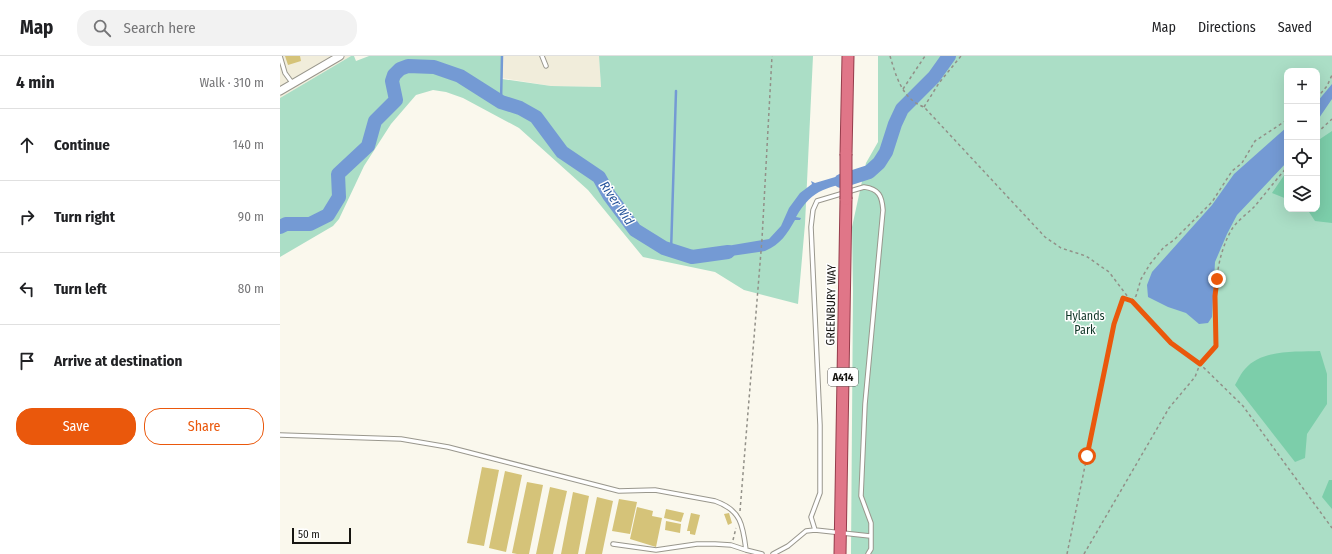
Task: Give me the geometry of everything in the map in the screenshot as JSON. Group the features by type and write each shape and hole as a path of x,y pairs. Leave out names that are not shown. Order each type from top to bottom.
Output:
{"highway":[{"name":"GREENBURY WAY","path":"840,554 848,56"}],"street":[{"path":"280,91 340,56"}],"lane":[{"path":"280,56 285,73 293,84"},
{"path":"542,56 546,66"},
{"path":"815,530 811,517 820,493 820,432 811,227 813,210 817,200 864,187 871,188 878,192 882,197 883,210 865,404 860,496 872,523 870,536 871,549 868,554"},
{"path":"280,435 401,439 448,447 619,492 655,490 715,501 724,504 740,517 746,550"},
{"path":"773,554 783,549 806,531 815,530 841,532 870,536"},
{"path":"613,544 656,550 697,544 731,545 762,554"}],"path":[{"path":"731,545 740,517 762,239 772,56"},
{"path":"890,56 905,93 924,107 1045,237 1061,248 1086,256 1109,272 1132,301 1171,343 1200,364 1243,406 1332,528"},
{"path":"903,90 907,81 925,56"},
{"path":"924,107 939,83 961,56"},
{"path":"1320,94 1327,86 1332,75"},
{"path":"1320,130 1332,119"},
{"path":"1132,301 1136,296 1141,279 1150,264 1164,247 1174,240 1212,202 1232,171 1242,164 1255,141 1284,122"},
{"path":"1084,554 1169,408 1195,377 1200,364 1216,346 1215,296 1218,267 1225,244 1233,228 1253,208 1284,171"},
{"path":"1067,554 1114,324 1123,298 1132,301"}],"shaded area":[{"path":"280,56 351,56 280,98"},
{"path":"503,56 599,56 601,87 551,86 502,78"}],"green space":[{"path":"351,56 354,56 356,61 369,56 503,56 502,79 551,86 601,87 599,56 813,56 805,224 798,304 744,290 715,272 643,257 588,190 519,128 463,98 446,92 433,90 416,95 391,124 364,166 339,219 333,226 280,257 280,98"},
{"name":"Hylands Park","path":"878,56 1332,56 1332,554 851,554 852,227 866,163 878,142"},
{"path":"1332,131 1332,223 1315,221 1309,212 1320,212 1320,139"},
{"path":"1284,175 1284,198 1272,193"},
{"path":"1320,351 1327,374 1327,404 1307,434 1305,458 1295,462 1235,385 1245,369 1261,358 1280,353"},
{"path":"1329,480 1332,480 1332,509 1322,497"}],"water":[{"path":"1332,84 1332,99 1320,117 1320,98"},
{"path":"1284,130 1284,165 1237,215 1215,262 1212,317 1208,323 1199,324 1186,313 1168,307 1148,297 1147,285 1152,272 1212,205 1234,174"},
{"path":"859,170 859,180 830,187 815,194 802,207 796,217 801,218 800,220 795,220 783,238 771,248 765,251 711,259 709,249 769,239 781,226 789,208 800,193 812,184 811,181 815,183"}],"building":[{"path":"285,56 300,56 301,61 288,65"},
{"path":"482,467 499,470 484,546 467,543"},
{"path":"505,471 522,475 506,552 489,548"},
{"path":"527,482 543,485 529,554 517,554 512,553"},
{"path":"550,487 567,491 553,554 536,554"},
{"path":"573,492 589,496 578,554 561,554"},
{"path":"597,497 613,501 602,554 585,554"},
{"path":"619,499 637,502 630,534 612,531"},
{"path":"637,507 653,511 652,516 662,518 656,547 630,539"},
{"path":"666,509 684,513 681,522 664,518"},
{"path":"691,513 700,515 695,535 690,534 690,531 687,531"},
{"path":"729,513 732,523 728,525 724,514"},
{"path":"666,521 681,524 680,533 665,530"}],"waterway":[{"path":"501,102 502,56"},
{"name":"River Wid","path":"841,181 869,172 879,163 886,152 895,124 902,109 934,77 949,56"},
{"name":"River Wid","path":"280,227 286,224 310,224 328,215 339,197 338,174 368,146 375,121 396,100 392,81 394,75 400,69 408,66 434,67 460,76 501,102 520,108 536,117 562,152 599,177 609,195 635,230 664,248 692,257 728,252"},
{"path":"671,252 676,91"}],"route":[{"path":"1087,456 1104,370 1111,345 1114,324 1123,298 1132,301 1171,343 1200,364 1216,346 1215,296 1217,279"}]}
